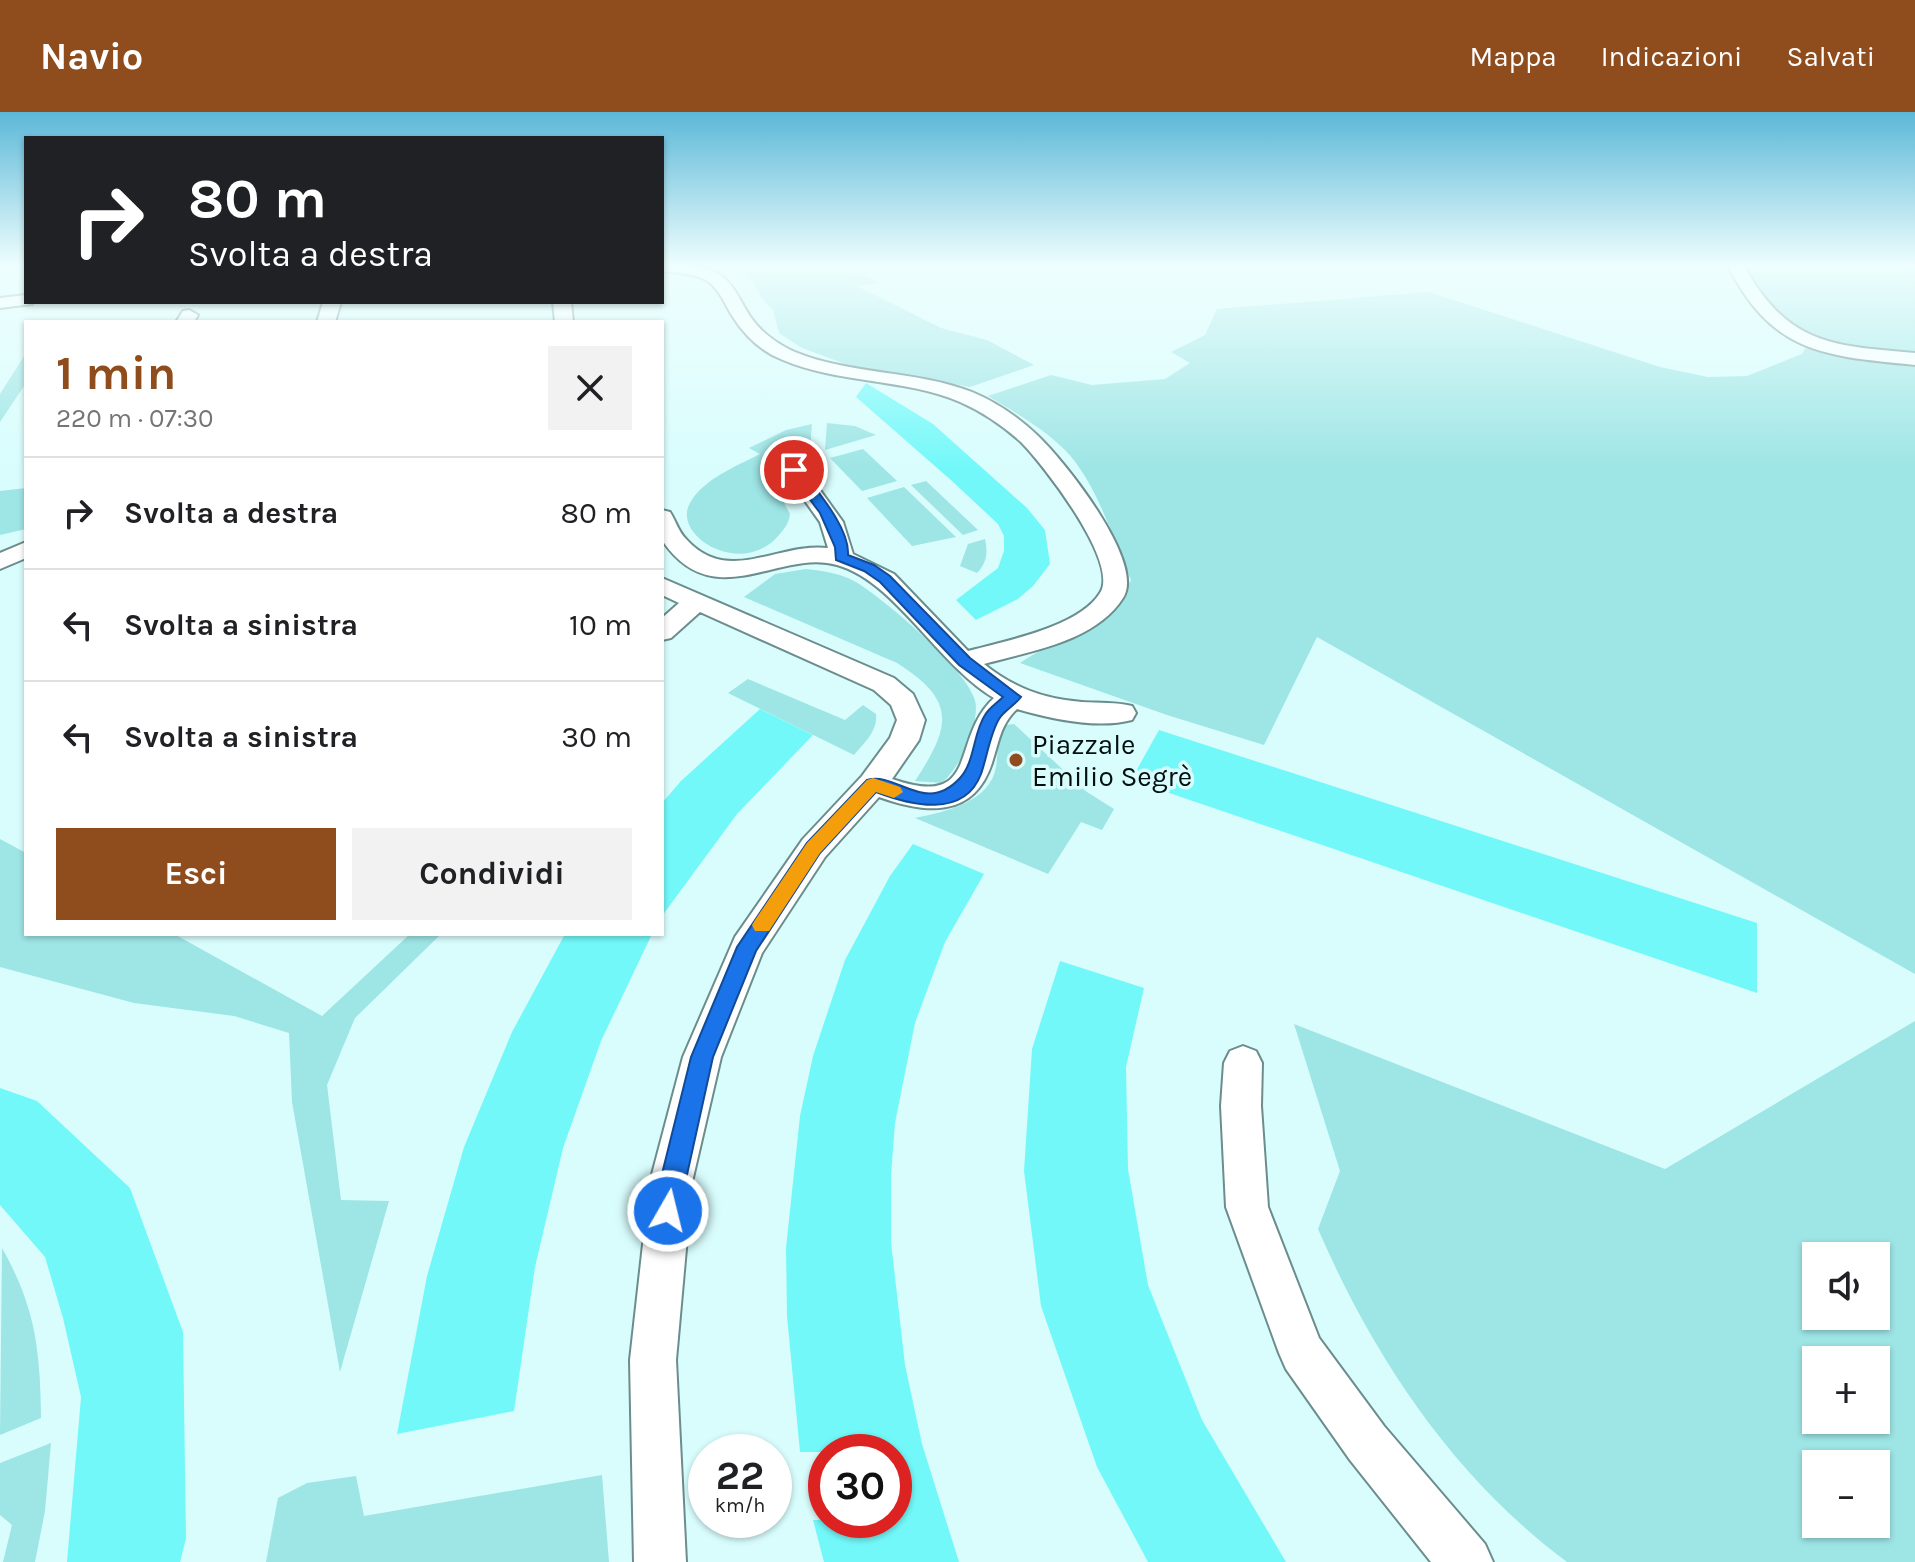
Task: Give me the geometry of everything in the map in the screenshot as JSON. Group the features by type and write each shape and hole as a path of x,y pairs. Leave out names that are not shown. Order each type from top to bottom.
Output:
{"street":[{"path":"758,334 789,356 819,366 931,386 992,409 1055,465 1084,507 1113,563 1117,580 1113,595 1096,613 1076,625 964,661"},
{"path":"1792,334 1847,349 1915,359"},
{"path":"794,470 826,512 842,547 841,557"},
{"path":"664,524 666,532 680,549 701,563 726,570 753,569 808,554 841,557 869,568 885,579 964,661 1013,697 1071,710 1122,713"},
{"path":"0,544 24,539"},
{"path":"0,562 24,550"},
{"path":"660,1562 653,1360 671,1182 702,1057 747,947 814,848 873,784 904,740 911,720 903,701 884,684 664,587"},
{"path":"664,630 696,602"},
{"path":"873,784 908,797 932,800 954,794 971,778 992,717 1013,697"},
{"path":"1243,1063 1241,1106 1247,1207 1302,1353 1367,1443 1467,1562"}],"shaded area":[{"path":"780,334 963,334 987,340 1034,365 970,387 848,365 802,348"},
{"path":"1557,334 1660,367 1708,377 1747,376 1802,354 1807,345 1915,362 1915,974 1317,637 1264,745 1167,715 1020,663 1096,621 1121,597 1131,580 1100,505 1076,463 1047,434 988,396 1051,375 1092,385 1165,379 1190,363 1171,352 1205,335"},
{"path":"1798,334 1915,334 1915,356 1837,346"},
{"path":"24,356 24,386 0,422 0,394"},
{"path":"827,423 855,426 876,435 825,450"},
{"path":"812,424 810,451 778,452 778,457 764,466 790,514 779,535 764,548 747,553 730,553 700,539 691,528 687,516 696,494 721,474 760,454 749,448 786,430"},
{"path":"863,449 897,481 862,491 830,458"},
{"path":"926,481 978,530 963,535 911,485"},
{"path":"904,487 956,537 912,546 867,498"},
{"path":"24,488 24,529 0,535 0,491"},
{"path":"985,539 986,557 977,573 960,566 968,544"},
{"path":"806,569 843,576 867,589 945,657 972,693 976,706 970,737 955,767 942,783 915,781 941,730 939,703 930,690 897,663 744,597 775,574"},
{"path":"748,679 845,720 863,705 876,714 875,726 854,755 728,693"},
{"path":"1014,724 1087,792 1114,809 1102,830 1081,822 1048,874 915,818 952,808 976,797 985,789 996,767 1000,735 1006,725"},
{"path":"0,839 24,852 24,936 178,936 322,1016 408,936 439,936 355,1018 327,1085 341,1200 389,1201 340,1372 292,1102 289,1033 234,1016 134,1003 0,967"},
{"path":"1915,1021 1915,1562 1567,1562 1526,1529 1453,1453 1421,1412 1364,1324 1340,1277 1318,1229 1340,1171 1294,1024 1665,1169"},
{"path":"2,1248 22,1290 34,1330 41,1418 0,1435"},
{"path":"51,1443 45,1511 35,1562 3,1562 12,1525 0,1515 0,1463"},
{"path":"602,1475 609,1562 266,1562 278,1498 307,1483 356,1476 364,1516"}],"building":[{"path":"866,383 933,424 1027,508 1045,530 1050,564 1018,599 976,620 956,600 998,568 1004,551 1004,536 998,524 856,397"},
{"path":"760,709 813,735 737,814 664,913 664,801 681,781"},
{"path":"1159,730 1757,923 1757,993 1131,780"},
{"path":"913,844 984,874 945,942 915,1023 895,1123 891,1175 891,1242 905,1365 922,1444 959,1562 824,1562 818,1538 912,1538 912,1434 808,1434 808,1452 800,1452 787,1316 786,1248 800,1116 813,1056 845,960 890,876"},
{"path":"564,936 651,936 601,1041 563,1148 535,1267 514,1411 397,1434 427,1276 464,1147 512,1032"},
{"path":"1060,961 1144,988 1126,1067 1128,1169 1148,1285 1202,1420 1286,1562 1148,1562 1097,1467 1041,1306 1024,1171 1032,1049"},
{"path":"0,1088 37,1101 130,1188 183,1332 186,1538 180,1562 67,1562 81,1397 45,1257 0,1205"}],"slow traffic":[{"path":"762,925 814,848 873,784 894,792"}],"place":[{"name":"Piazzale Emilio Segrè","path":"1016,760"}],"route":[{"path":"668,1211 671,1182 702,1057 747,947 814,848 873,784 908,797 932,800 954,794 971,778 992,717 1013,697 964,661 885,579 869,568 841,557 842,547 826,512 794,470"}]}
